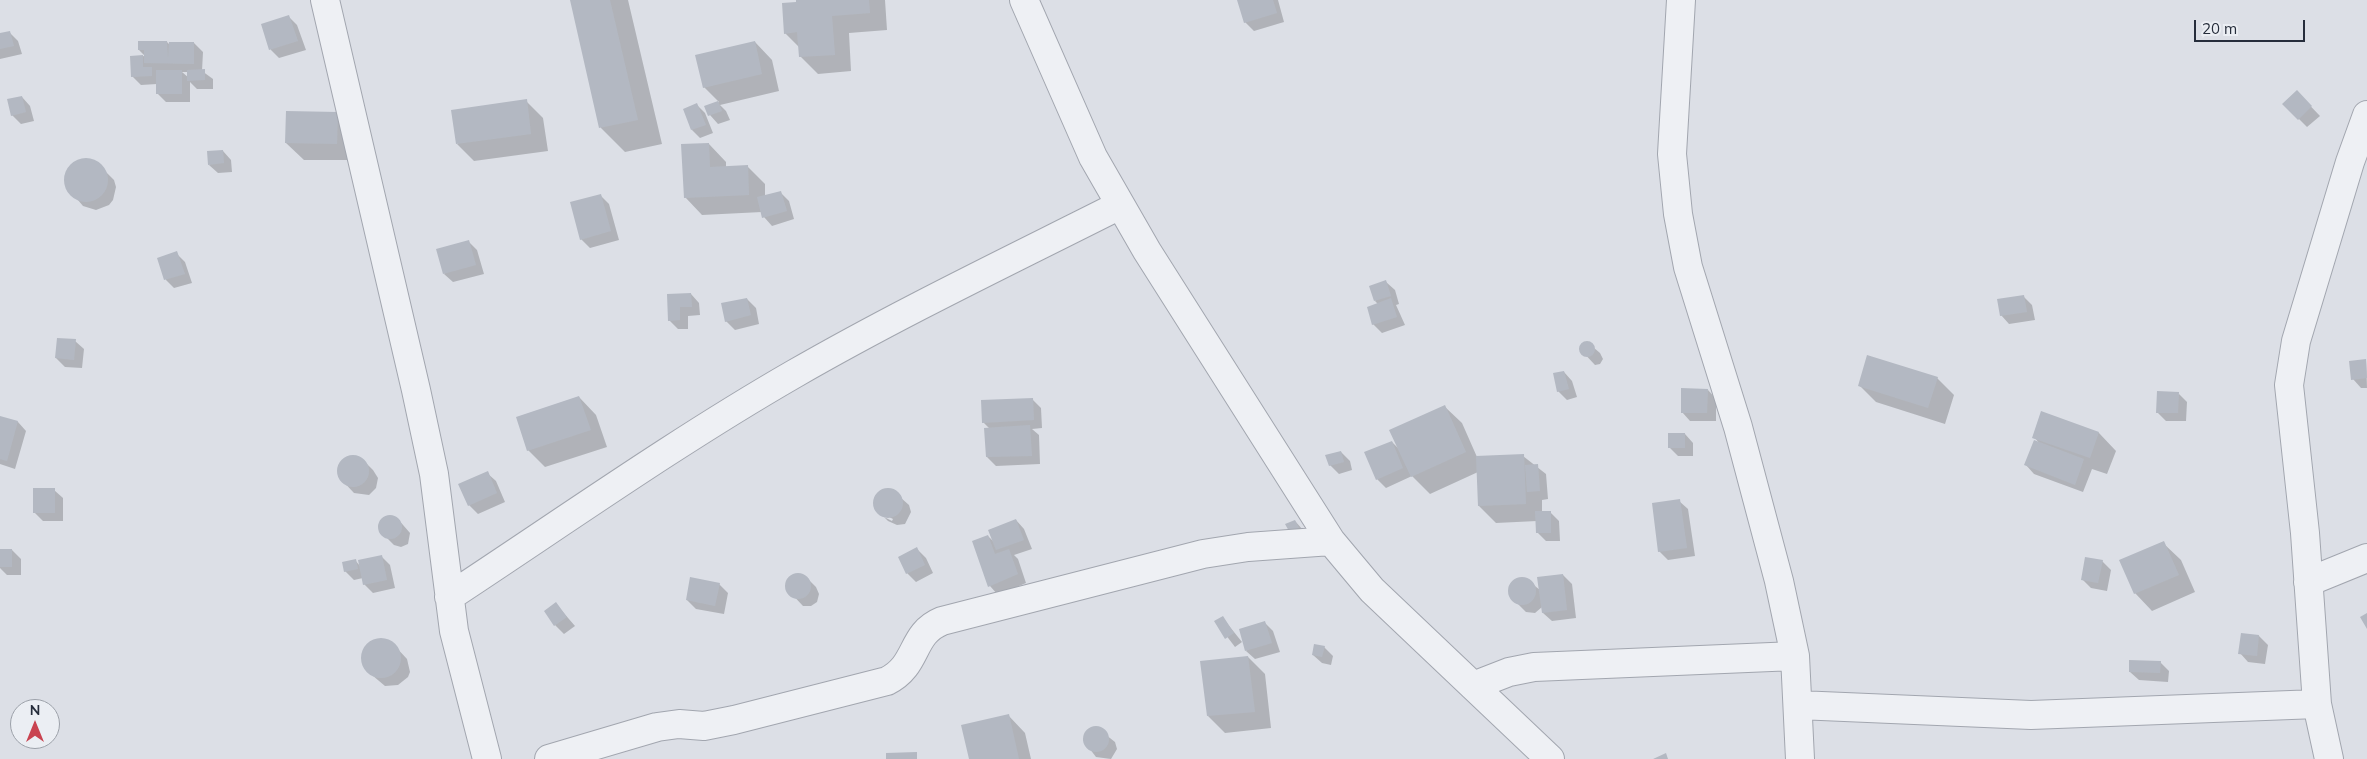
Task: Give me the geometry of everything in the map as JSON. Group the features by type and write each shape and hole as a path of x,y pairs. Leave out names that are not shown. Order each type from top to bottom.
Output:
{"street":[{"path":"325,0 434,474 454,631 487,759"},
{"path":"1024,0 1093,157 1120,205 1147,251 1331,541 1372,590 1550,759"},
{"path":"1681,0 1672,154 1678,214 1688,267 1738,427 1779,580 1795,656 1800,759"},
{"path":"2329,759 2318,704 2289,385 2296,341 2350,162 2367,115"},
{"path":"449,597 712,424 794,374 922,304 1120,205"},
{"path":"549,759 657,727 679,724 704,726 734,720 887,681 900,675 930,625 942,620 1202,554 1248,547 1331,541"},
{"path":"2308,582 2367,558"},
{"path":"1473,686 1509,672 1534,667 1795,656"},
{"path":"1798,705 2031,715 2318,704"}],"building":[{"path":"570,0 610,0 638,120 599,128"},
{"path":"796,0 869,0 870,13 832,16 835,55 799,57 797,32 784,34 782,3 796,2"},
{"path":"1237,0 1273,0 1277,13 1244,23"},
{"path":"289,15 298,41 269,50 261,24"},
{"path":"10,31 14,46 0,49 0,33"},
{"path":"138,41 167,41 168,59 169,42 194,42 194,64 144,63 144,50 138,50"},
{"path":"755,41 762,74 703,88 695,55"},
{"path":"143,55 143,67 152,67 152,76 131,77 130,56"},
{"path":"205,69 205,80 187,81 187,70"},
{"path":"156,70 182,70 182,94 156,94"},
{"path":"2297,90 2312,106 2298,120 2282,104"},
{"path":"22,96 26,112 11,116 7,99"},
{"path":"527,99 531,134 456,144 451,110"},
{"path":"718,101 722,111 708,116 704,106"},
{"path":"697,103 706,125 691,130 683,109"},
{"path":"286,111 338,112 337,144 285,143"},
{"path":"709,143 710,167 748,165 749,195 684,198 681,144"},
{"path":"223,150 224,163 208,165 207,151"},
{"path":"86,158 98,162 104,168 108,180 104,192 98,198 86,202 74,198 68,192 64,180 68,168 74,162"},
{"path":"781,191 787,211 762,218 757,197"},
{"path":"601,194 611,231 580,240 570,202"},
{"path":"469,240 476,265 443,274 436,249"},
{"path":"177,251 185,274 164,280 157,258"},
{"path":"1386,280 1391,296 1374,301 1369,286"},
{"path":"691,293 692,307 680,307 680,320 668,321 667,294"},
{"path":"2024,295 2027,312 2000,316 1997,299"},
{"path":"747,298 751,315 725,322 721,303"},
{"path":"1391,298 1397,317 1372,325 1367,307"},
{"path":"57,338 76,339 74,360 55,358"},
{"path":"1587,341 1593,343 1595,349 1593,355 1587,357 1581,355 1579,349 1581,343"},
{"path":"1867,355 1938,377 1928,408 1858,386"},
{"path":"2366,359 2367,378 2351,380 2349,361"},
{"path":"1564,371 1569,389 1557,392 1553,373"},
{"path":"1681,388 1708,389 1707,413 1681,413"},
{"path":"2157,391 2179,392 2178,413 2156,413"},
{"path":"579,396 591,430 527,451 516,417"},
{"path":"1033,398 1034,420 982,423 981,400"},
{"path":"1445,405 1466,452 1411,477 1389,430"},
{"path":"2041,411 2099,432 2090,458 2032,438"},
{"path":"0,416 18,421 7,461 0,459"},
{"path":"1030,425 1032,456 986,457 984,428"},
{"path":"1668,433 1685,433 1685,448 1668,448"},
{"path":"2034,440 2084,459 2075,485 2024,465"},
{"path":"1392,441 1403,468 1376,480 1364,452"},
{"path":"1341,451 1344,462 1329,466 1325,455"},
{"path":"1524,454 1526,504 1478,506 1476,456"},
{"path":"353,455 365,459 369,471 365,483 353,487 341,483 337,471 341,459"},
{"path":"1538,464 1540,491 1527,492 1525,465"},
{"path":"488,471 497,493 468,506 458,484"},
{"path":"33,488 55,488 55,513 33,513"},
{"path":"888,488 898,493 903,503 898,513 888,518 878,513 873,503 878,493"},
{"path":"1680,499 1687,548 1658,552 1652,503"},
{"path":"1535,511 1551,511 1551,533 1536,533"},
{"path":"390,515 399,518 402,527 399,536 390,539 381,536 378,527 381,518"},
{"path":"1016,519 1024,540 996,550 988,530"},
{"path":"1295,520 1299,528 1290,533 1285,524"},
{"path":"988,535 995,554 1009,549 1018,574 988,587 972,541"},
{"path":"2164,541 2179,575 2134,594 2119,560"},
{"path":"917,547 925,565 906,574 898,557"},
{"path":"0,549 12,549 12,567 0,567"},
{"path":"382,555 387,580 363,585 358,560"},
{"path":"2085,557 2103,560 2098,583 2081,580"},
{"path":"356,559 358,569 344,572 342,562"},
{"path":"798,573 807,577 811,586 807,595 798,599 789,595 785,586 789,577"},
{"path":"1563,574 1567,610 1542,613 1537,577"},
{"path":"690,577 720,583 715,606 686,600"},
{"path":"1522,577 1532,581 1536,591 1532,601 1522,605 1512,601 1508,591 1512,581"},
{"path":"556,602 567,617 554,626 544,611"},
{"path":"2367,613 2367,629 2360,617"},
{"path":"1223,616 1234,633 1225,639 1214,621"},
{"path":"1265,621 1272,643 1245,651 1239,629"},
{"path":"2241,633 2259,635 2257,656 2238,654"},
{"path":"377,638 385,638 392,641 398,647 401,658 398,669 392,675 385,678 377,678 370,675 364,669 361,662 361,654 364,647 370,641"},
{"path":"1314,644 1325,646 1322,657 1312,655"},
{"path":"1248,656 1255,712 1207,716 1200,661"},
{"path":"2129,660 2161,661 2160,673 2129,672"},
{"path":"1009,714 1019,759 969,759 961,725"},
{"path":"1096,726 1105,730 1109,739 1105,748 1096,752 1087,748 1083,739 1087,730"},
{"path":"917,752 917,759 886,759 886,753"},
{"path":"1666,753 1668,759 1653,759"}]}
